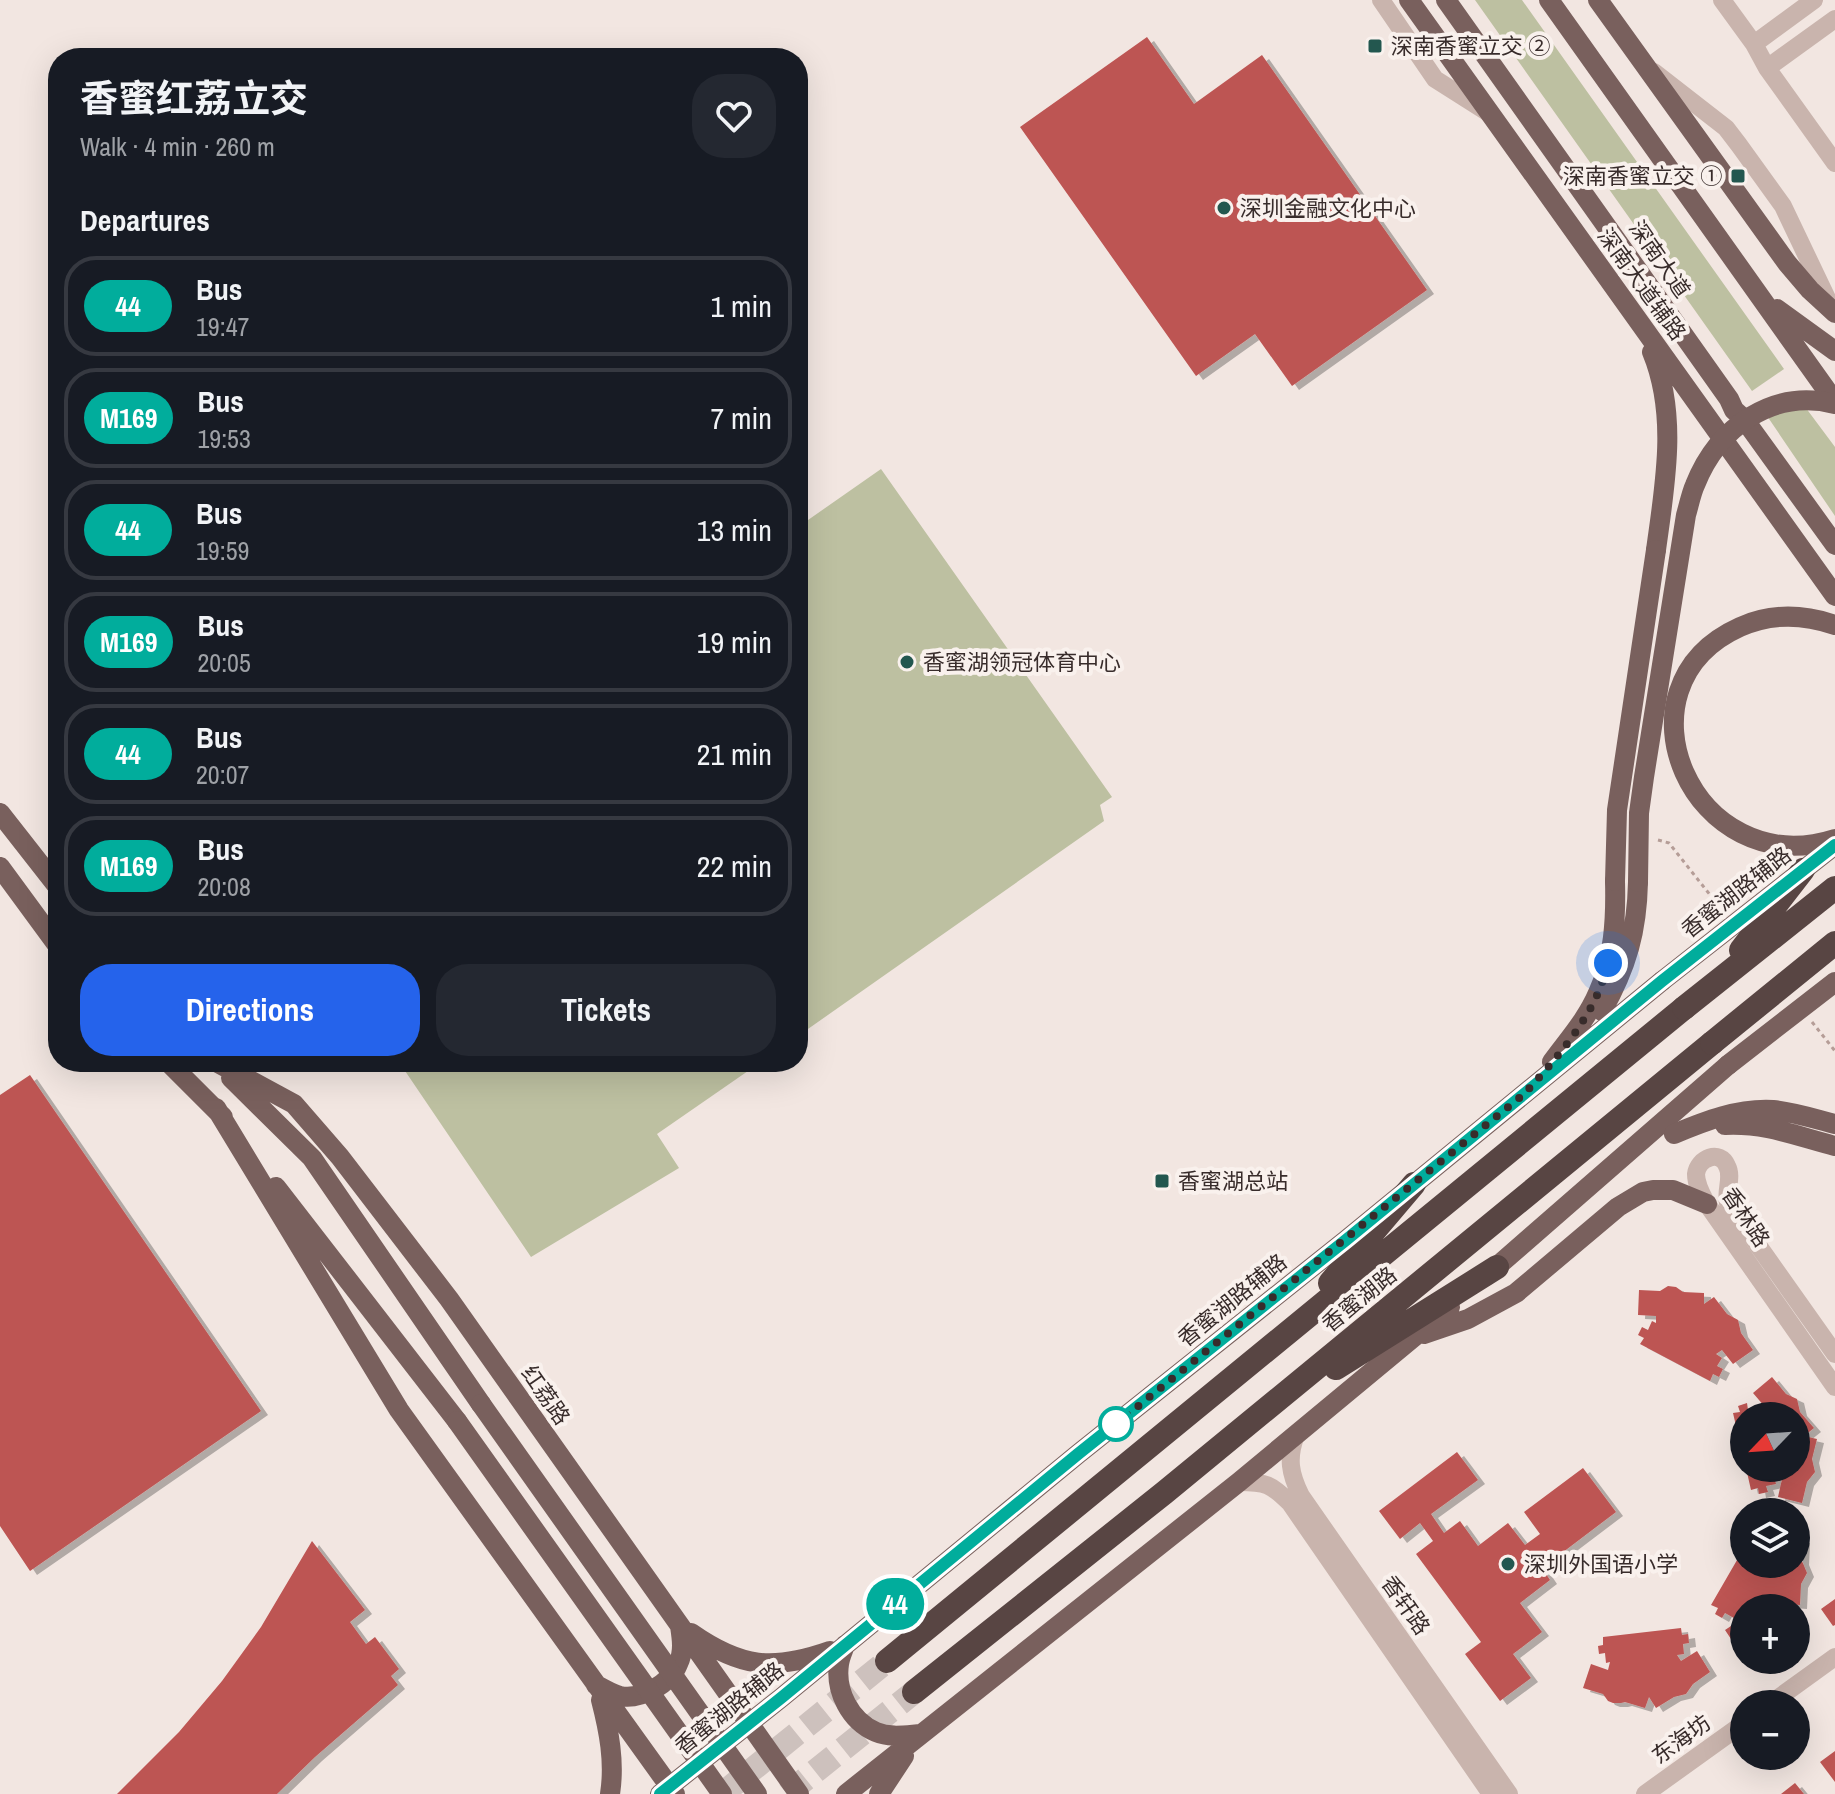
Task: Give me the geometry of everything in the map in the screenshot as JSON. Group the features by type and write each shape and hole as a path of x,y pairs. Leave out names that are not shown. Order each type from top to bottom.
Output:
{"highway":[{"path":"1717,982 1803,870"},
{"name":"香蜜湖路","path":"887,1661 1684,1008 1835,888"},
{"name":"香蜜湖路","path":"914,1692 1835,943"},
{"path":"1291,1330 1414,1184"},
{"path":"1252,1420 1497,1267"}],"main road":[{"name":"深南大道辅路","path":"1409,0 1835,596"},
{"name":"深南大道","path":"1446,0 1734,410 1744,419 1835,545"},
{"path":"1549,0 1835,403"},
{"path":"1598,0 1787,263 1834,313"},
{"path":"1744,274 1785,316 1835,351"},
{"path":"1523,1095 1577,1029 1598,993 1613,939 1617,810 1667,475 1668,435 1659,370 1626,302"},
{"path":"1574,1053 1609,1000 1625,965 1636,924 1639,813 1686,515 1695,485 1718,443 1754,414 1797,399 1835,403"},
{"path":"1827,622 1795,616 1773,617 1730,632 1699,658 1687,675 1678,697 1674,721 1675,744 1682,770 1695,794 1727,826 1748,838 1782,846 1835,839"},
{"path":"0,813 48,874"},
{"name":"香蜜湖路辅路","path":"668,1792 1078,1454 1662,981 1835,845"},
{"path":"0,867 48,932"},
{"path":"846,1794 1239,1482 1497,1267 1728,1065 1835,982"},
{"path":"178,1072 216,1108 457,1421 722,1794"},
{"name":"红荔路","path":"226,1072 312,1158 481,1404 757,1794"},
{"name":"红荔路","path":"235,1072 294,1104 340,1157 449,1299 799,1794"},
{"path":"216,1108 399,1410 596,1685 668,1792"},
{"path":"1599,1178 1646,1147 1712,1119 1753,1111 1781,1111 1835,1124"},
{"path":"1674,1134 1745,1124 1782,1130 1835,1146"},
{"path":"1412,1338 1468,1319 1516,1293 1618,1207 1643,1192 1673,1190 1707,1204"},
{"path":"596,1685 620,1696 640,1695 661,1685 678,1666 683,1648 680,1626"},
{"path":"680,1626 733,1658 757,1663 780,1664 845,1645"},
{"path":"845,1645 839,1663 839,1679 851,1712 862,1724 878,1733 898,1736 921,1734"},
{"path":"596,1685 608,1726 612,1757 610,1794"},
{"path":"879,1794 921,1734"}],"street":[{"path":"1381,0 1435,79 1489,113"},
{"path":"1722,0 1835,163"},
{"path":"1754,44 1814,0"},
{"path":"1767,68 1835,19"},
{"path":"1647,67 1726,128 1739,145 1783,206 1834,313"},
{"name":"香林路","path":"1835,1354 1731,1208 1726,1197 1728,1167 1720,1158 1706,1158 1698,1165 1697,1182 1707,1204 1835,1387"},
{"name":"香轩路","path":"1296,1435 1290,1448 1290,1467 1301,1496 1509,1794"},
{"name":"香轩路","path":"1239,1482 1261,1482 1279,1491 1290,1503 1491,1794"},
{"path":"1789,1690 1835,1657"},
{"name":"东海坊","path":"1645,1794 1730,1733"}],"green space":[{"path":"1475,0 1522,0 1784,369 1752,391"},
{"path":"1794,392 1835,447 1835,516 1765,413"},
{"name":"香蜜湖领冠体育中心","path":"881,469 1112,797 1100,805 1104,821 808,1029 808,520"},
{"path":"406,1072 747,1072 657,1134 679,1168 531,1257"}],"building":[{"name":"深圳金融文化中心","path":"1147,37 1194,104 1262,55 1427,290 1292,386 1255,334 1196,376 1020,127"},
{"path":"30,1075 261,1411 30,1571 0,1526 0,1095"},
{"path":"1668,1286 1683,1292 1704,1293 1704,1304 1714,1297 1727,1314 1738,1320 1741,1333 1753,1350 1733,1364 1722,1350 1716,1354 1722,1358 1717,1366 1723,1369 1719,1377 1713,1374 1710,1381 1640,1344 1644,1338 1638,1335 1642,1327 1648,1330 1652,1321 1656,1323 1656,1316 1638,1315 1639,1290 1660,1291"},
{"path":"1772,1377 1786,1394 1798,1402 1761,1402 1753,1393"},
{"path":"1810,1437 1817,1439 1812,1459 1815,1472 1810,1478"},
{"path":"1457,1452 1478,1480 1431,1514 1444,1533 1460,1521 1478,1546 1508,1523 1525,1545 1540,1534 1524,1512 1583,1468 1616,1512 1542,1568 1550,1580 1520,1603 1542,1632 1513,1654 1531,1678 1500,1701 1465,1654 1481,1642 1416,1554 1433,1541 1420,1523 1400,1539 1379,1511"},
{"path":"1749,1482 1776,1484 1766,1486 1768,1492 1759,1494 1758,1488 1751,1490"},
{"path":"1781,1482 1807,1482 1803,1498 1778,1497"},
{"path":"312,1541 365,1610 350,1622 366,1644 375,1637 399,1669 391,1676 398,1685 277,1794 117,1794 179,1732 222,1681 261,1627"},
{"path":"1730,1572 1730,1578 1804,1578 1801,1594 1730,1594 1730,1616 1725,1613 1722,1618 1715,1614 1718,1608 1711,1605"},
{"path":"1835,1599 1835,1625 1833,1626 1821,1609"},
{"path":"1681,1628 1682,1635 1688,1634 1689,1643 1683,1644 1684,1654 1677,1655 1681,1661 1697,1651 1710,1672 1693,1684 1686,1694 1656,1708 1649,1697 1645,1708 1625,1702 1613,1703 1603,1694 1583,1688 1591,1664 1608,1670 1610,1662 1606,1663 1605,1653 1599,1654 1598,1646 1603,1645 1603,1637"},
{"path":"1835,1751 1835,1782 1820,1762"},
{"path":"1795,1783 1804,1794 1781,1794"}],"tunnel":[{"path":"722,1794 887,1661"},
{"path":"787,1794 914,1692"}],"bus line":[{"name":"44","path":"660,1794 1662,981 1835,845"}],"place":[{"name":"深南香蜜立交 ②","path":"1375,46"},
{"name":"深南香蜜立交 ①","path":"1738,176"},
{"name":"深圳金融文化中心","path":"1224,208"},
{"name":"香蜜湖领冠体育中心","path":"907,662"},
{"name":"香蜜湖总站","path":"1162,1181"},
{"name":"深圳外国语小学","path":"1508,1564"}],"route":[{"path":"1116,1424 1523,1095 1586,1017 1608,963"}]}
